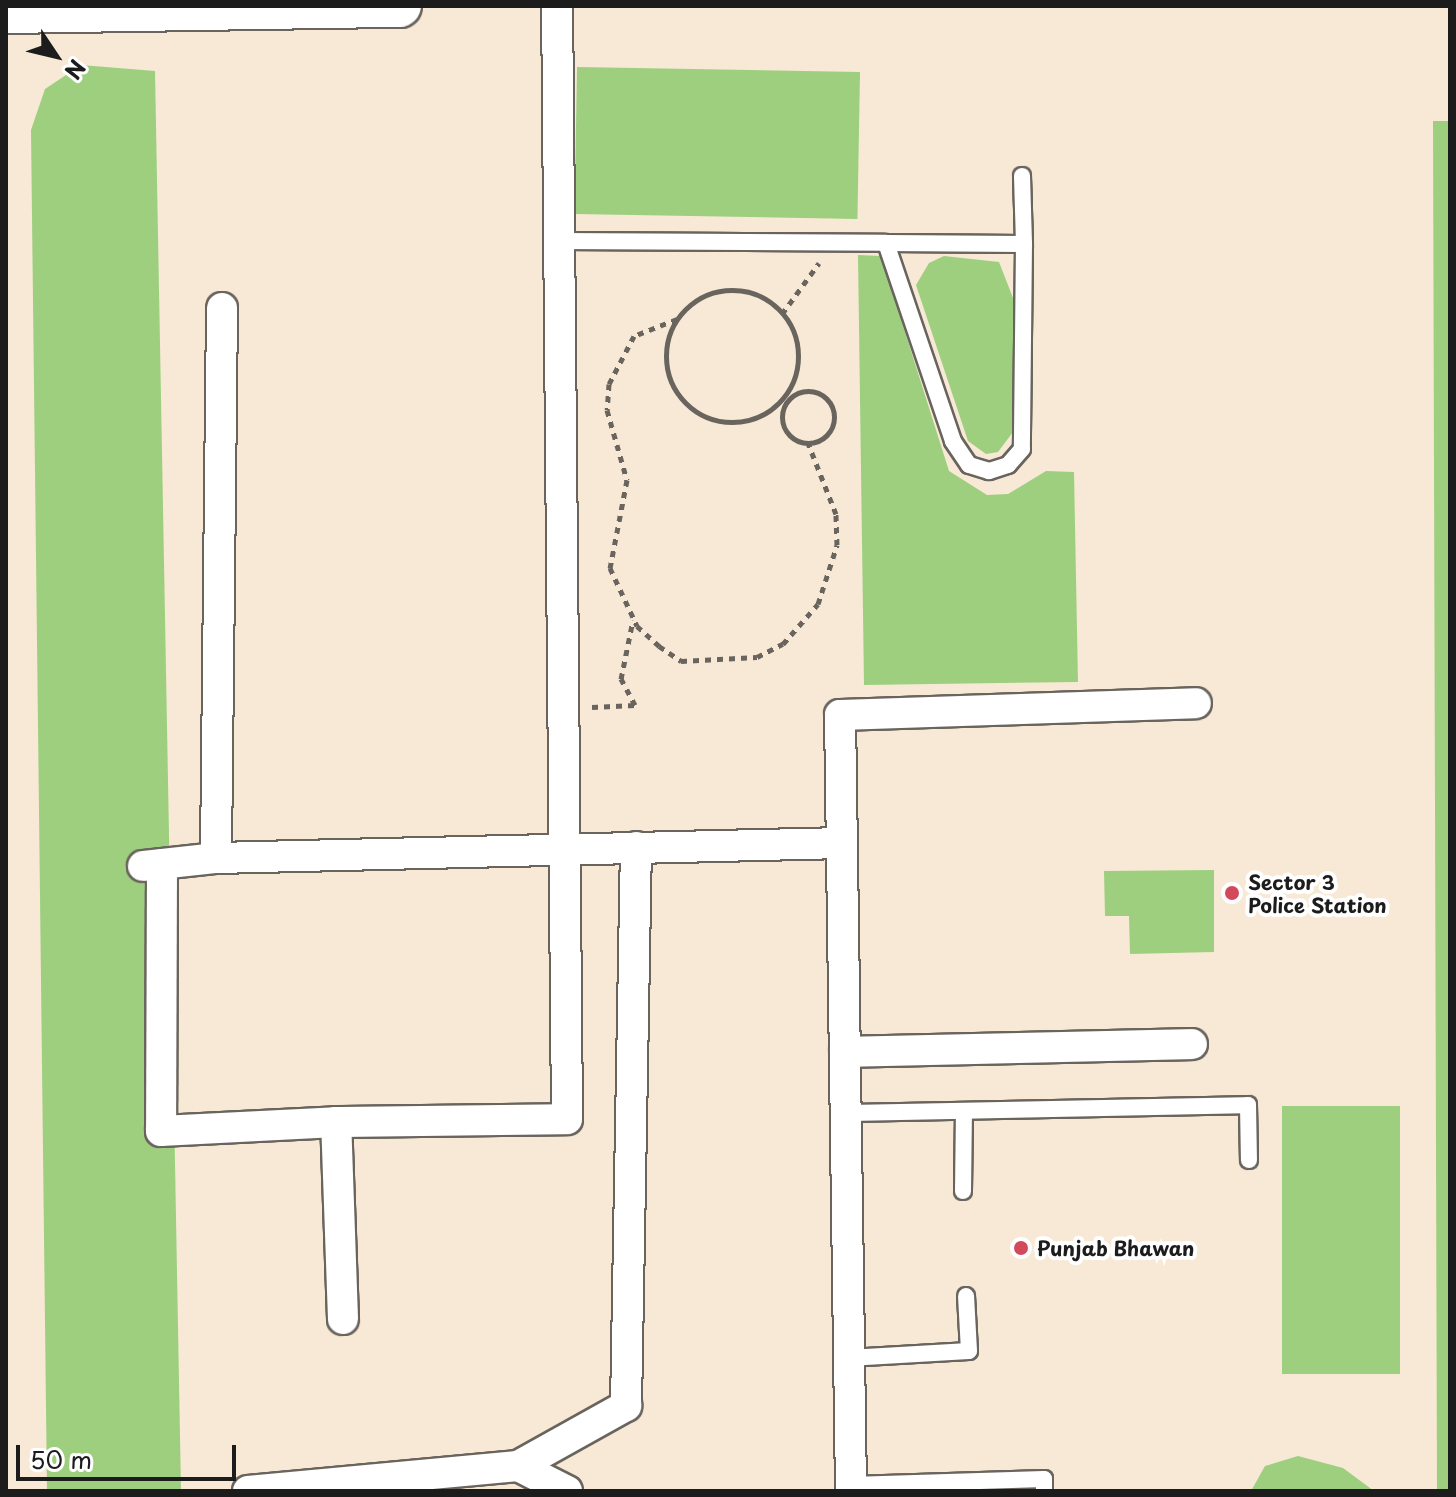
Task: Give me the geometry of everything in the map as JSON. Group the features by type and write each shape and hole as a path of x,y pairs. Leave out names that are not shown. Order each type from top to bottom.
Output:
{"main road":[{"path":"6,12 400,6"}],"street":[{"path":"557,6 562,848 567,1119 336,1122 161,1131 152,865 216,858 562,848 842,843"},
{"path":"216,858 222,308"},
{"path":"851,1488 840,715 1196,703"},
{"path":"248,1491 518,1466 629,1400 636,847"},
{"path":"845,1052 1192,1044"},
{"path":"336,1122 343,1319"},
{"path":"518,1466 567,1491"}],"lane":[{"path":"886,243 953,441 969,465 989,471 1022,449 1022,176"},
{"path":"558,241 1024,244"},
{"path":"845,1113 1248,1105 1249,1160"},
{"path":"963,1191 964,1111"},
{"path":"848,1358 969,1351 966,1296"},
{"path":"851,1488 1044,1479 1044,1491"}],"path":[{"path":"782,314 812,278 823,242"},
{"path":"732,290 753,293 782,314 798,360 782,415 786,432 808,443 831,489 837,545 818,604 783,644 724,663 681,661 633,619 610,568 627,480 607,410 609,384 634,336 677,319 711,293 732,290"},
{"path":"677,319 666,360 670,381 699,414 742,422 813,391 832,406 830,431 808,443"},
{"path":"562,709 635,705 621,679 633,619"}],"green space":[{"path":"81,65 155,71 181,1491 47,1491 31,130 45,89"},
{"path":"577,67 860,72 857,219 574,214"},
{"path":"1433,121 1450,121 1450,1491 1437,1491"},
{"path":"858,255 881,256 949,471 987,495 1008,494 1046,471 1074,472 1078,682 864,685"},
{"path":"944,256 999,262 1013,298 1013,432 998,452 986,454 968,441 916,285 929,263"},
{"path":"1214,870 1214,952 1130,954 1129,916 1105,916 1104,871"},
{"path":"1282,1106 1400,1106 1400,1374 1282,1374"},
{"path":"1298,1456 1343,1468 1374,1491 1251,1491 1265,1466"}],"place":[{"name":"Sector 3 Police Station","path":"1232,893"},
{"name":"Punjab Bhawan","path":"1021,1248"}]}
